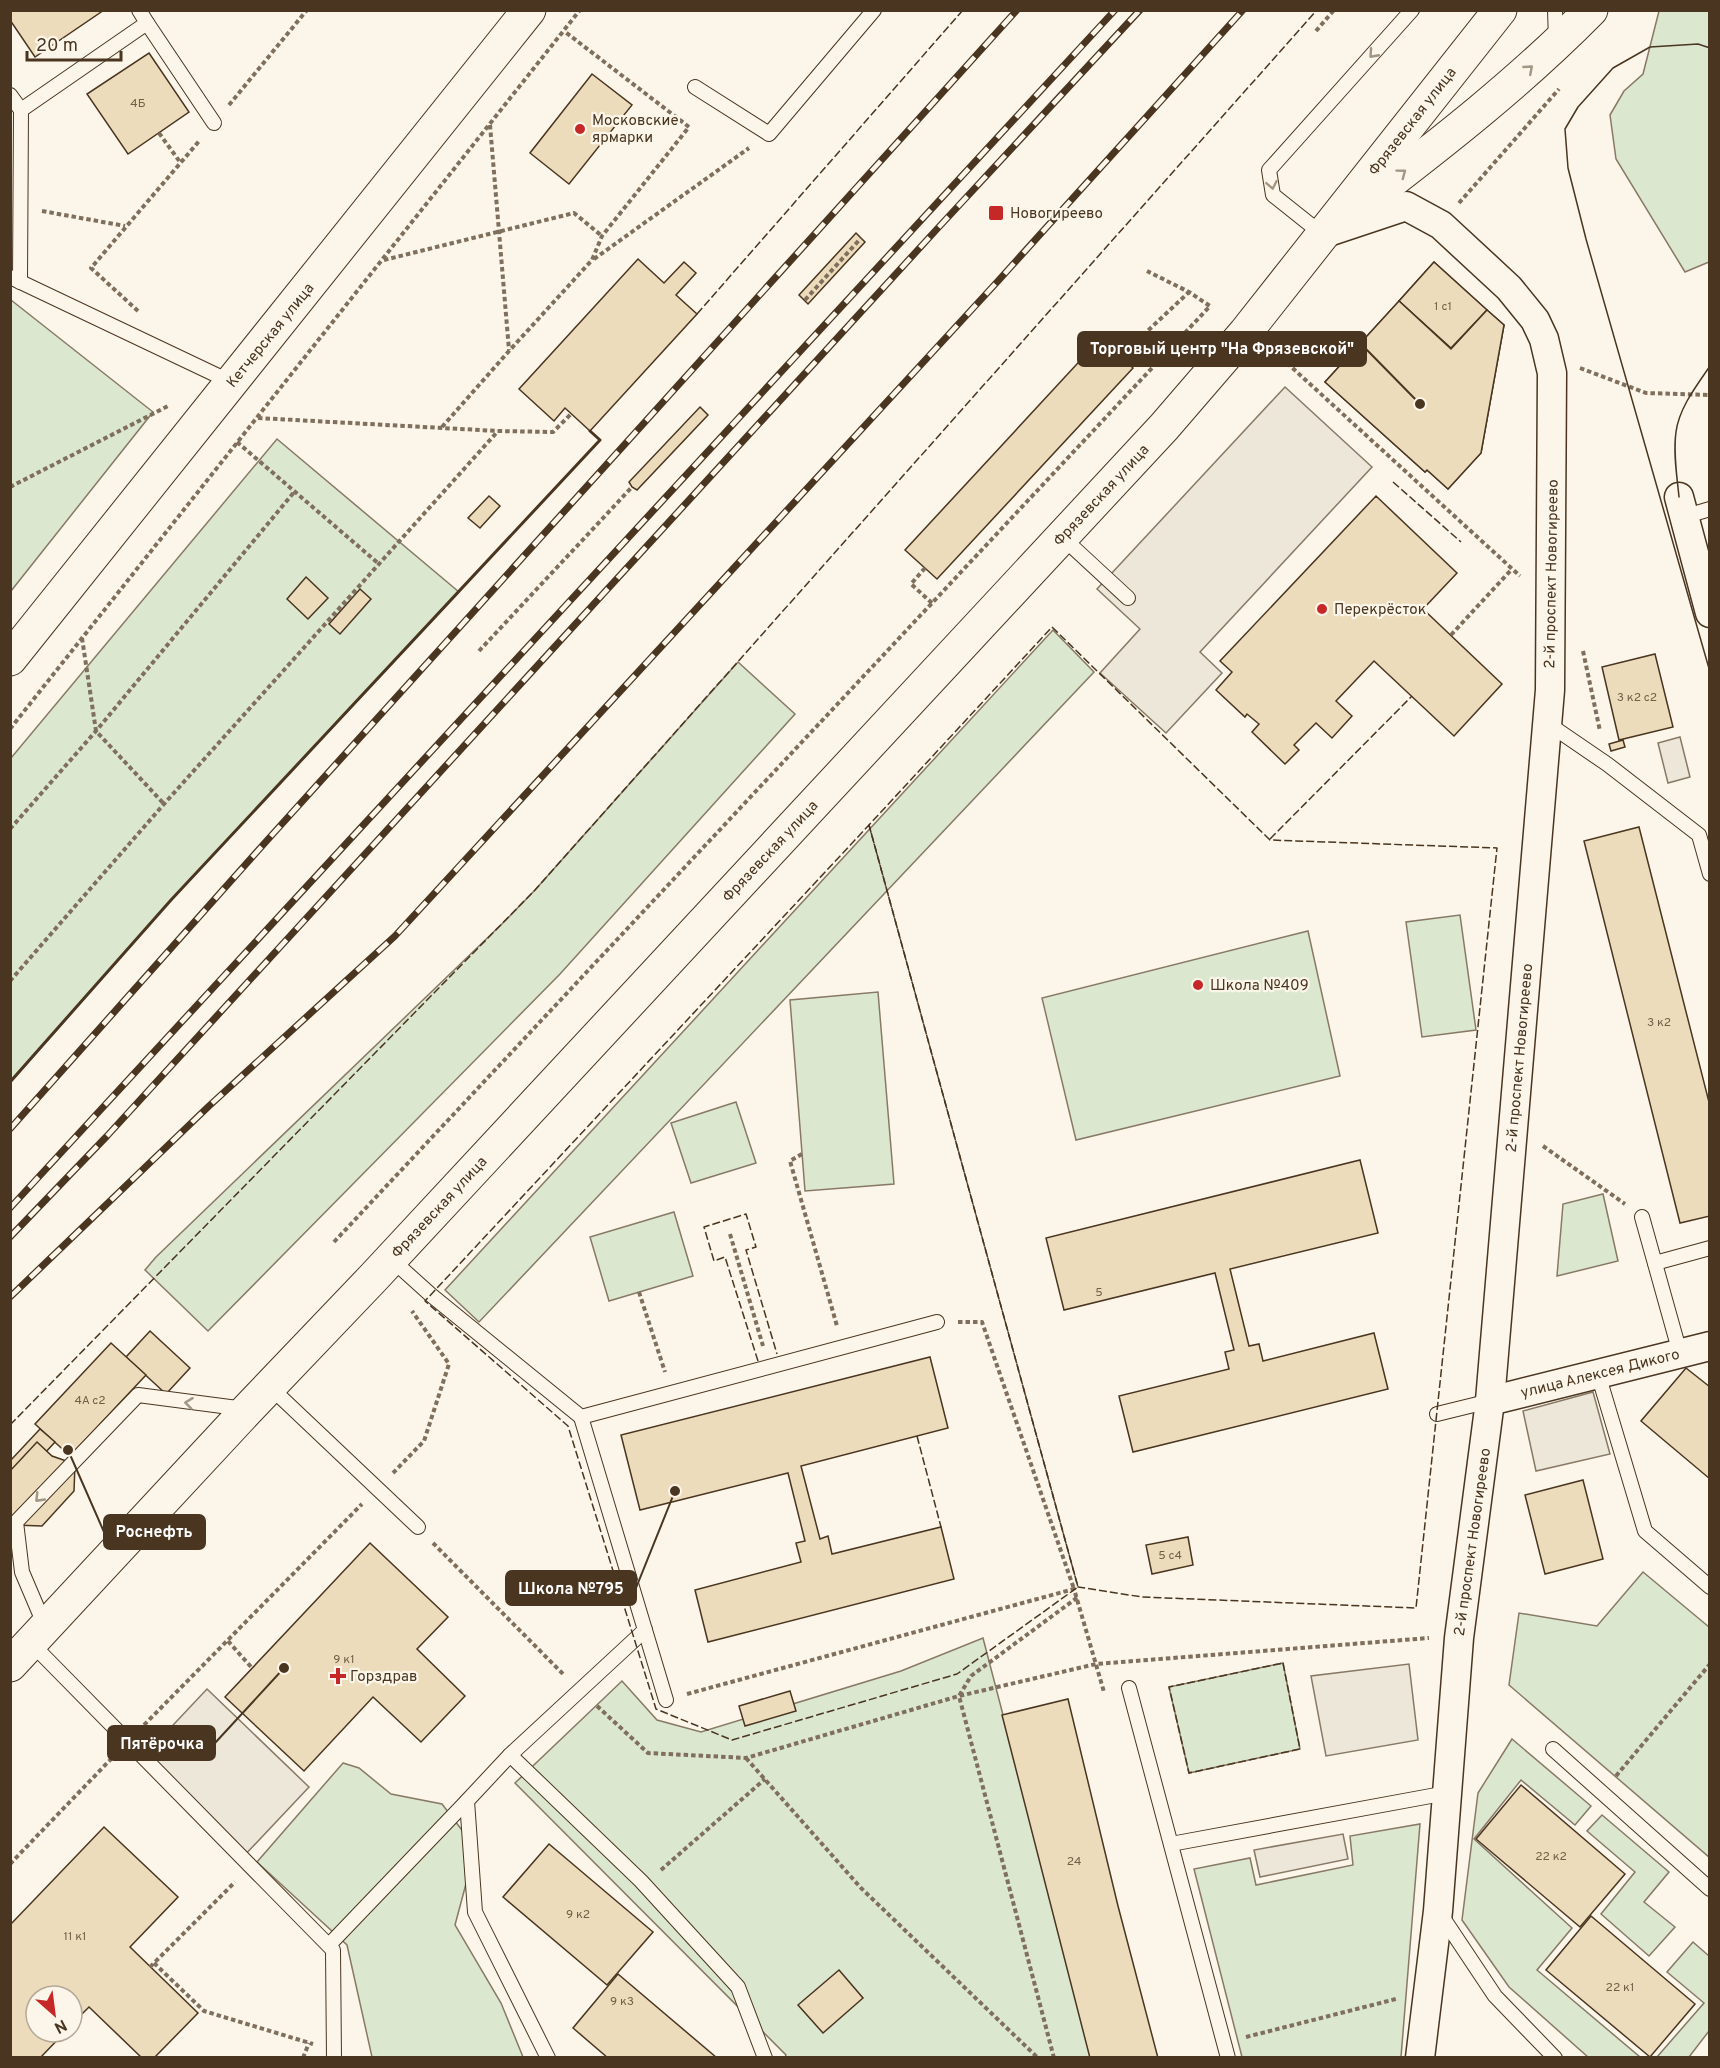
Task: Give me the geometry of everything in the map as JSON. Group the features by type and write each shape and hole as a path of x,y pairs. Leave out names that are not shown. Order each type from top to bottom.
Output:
{"main road":[{"name":"Кетчерская улица","path":"10,659 529,10"},
{"name":"Фрязевская улица","path":"29,1645 1164,427 1245,333 1500,10"},
{"path":"1322,234 1468,122 1556,45 1590,10"}],"street":[{"name":"2-й проспект Новогиреево","path":"1322,234 1406,206 1441,225 1509,288 1535,320 1549,356 1553,400 1550,690 1490,1401 1459,1638 1438,1911 1420,2058"},
{"path":"1690,508 1710,613"},
{"name":"улица Алексея Дикого","path":"1490,1401 1710,1346"}],"lane":[{"path":"139,10 214,123"},
{"path":"695,87 769,134 874,10"},
{"path":"1322,234 1273,195 1269,170 1412,10"},
{"path":"1556,10 1556,45"},
{"path":"21,110 147,23"},
{"path":"10,95 21,110 20,207 15,279 231,383"},
{"path":"1062,537 1128,598"},
{"path":"1546,723 1607,765 1699,835 1710,874"},
{"path":"1642,1217 1680,1353"},
{"path":"1655,1263 1710,1248"},
{"path":"391,1259 431,1295 581,1417 666,1700"},
{"path":"581,1417 937,1322"},
{"path":"1598,1374 1645,1531 1710,1587"},
{"path":"334,2054 333,1950 29,1645 16,1522 138,1395 258,1397 377,1489 417,1527"},
{"path":"1437,1414 1490,1401"},
{"path":"328,1945 510,1755 645,1630"},
{"path":"1129,1688 1228,2058"},
{"path":"1553,1749 1710,1889"},
{"path":"510,1755 644,1885 738,1987 765,2058"},
{"path":"1172,1844 1447,1793"},
{"path":"467,1801 475,1912 548,2058"},
{"path":"1438,1911 1495,1996 1555,2058"}],"path":[{"path":"143,315 91,268 307,10"},
{"path":"10,729 580,10"},
{"path":"1316,31 1334,10"},
{"path":"564,31 689,127 602,236 592,260"},
{"path":"1459,204 1566,81"},
{"path":"490,124 509,351"},
{"path":"159,133 180,162"},
{"path":"442,428 592,260 769,134"},
{"path":"20,207 125,226"},
{"path":"384,260 574,213 602,236"},
{"path":"805,300 861,238"},
{"path":"334,1242 1210,306 1189,292 1147,271"},
{"path":"1121,356 1189,292"},
{"path":"1549,356 1646,393 1710,395"},
{"path":"1287,363 1527,582"},
{"path":"10,487 170,405"},
{"path":"258,418 553,432 571,414"},
{"path":"10,981 164,804 498,431"},
{"path":"237,442 379,564"},
{"path":"479,651 632,487"},
{"path":"10,829 96,731 295,491"},
{"path":"925,568 911,584 932,603"},
{"path":"1451,635 1512,569"},
{"path":"82,638 96,731 164,804"},
{"path":"1582,650 1607,765"},
{"path":"1536,1141 1642,1217"},
{"path":"802,1154 790,1161 843,1347"},
{"path":"730,1234 769,1367"},
{"path":"639,1292 671,1393"},
{"path":"10,1864 424,1441 449,1364 409,1307"},
{"path":"937,1322 981,1322 1078,1597 1106,1698"},
{"path":"417,1527 579,1690 648,1753 746,1758 959,1696 1096,1664 1421,1638 1459,1638"},
{"path":"666,1700 1074,1589"},
{"path":"1054,2058 959,1696 971,1676 1078,1597"},
{"path":"228,1641 252,1668"},
{"path":"1602,1792 1710,1664"},
{"path":"746,1758 861,1888 1038,2058"},
{"path":"644,1885 765,1779"},
{"path":"150,1967 251,1866"},
{"path":"154,1963 204,2011 334,2054"},
{"path":"1224,2043 1428,1991"}],"green space":[{"path":"1659,11 1709,11 1709,262 1685,272 1616,159 1610,115 1624,91 1643,74"},
{"path":"11,300 153,412 11,591"},
{"path":"277,439 459,592 171,900 11,1082 11,758"},
{"path":"1053,630 1094,672 479,1322 445,1290"},
{"path":"738,662 795,714 560,974 208,1331 145,1270 506,920"},
{"path":"1460,915 1476,1030 1422,1037 1406,922"},
{"path":"1308,931 1340,1076 1076,1140 1042,998"},
{"path":"878,992 894,1184 805,1191 790,1000"},
{"path":"736,1102 756,1163 691,1183 671,1123"},
{"path":"1603,1194 1618,1261 1557,1276 1563,1204"},
{"path":"674,1212 693,1276 609,1301 590,1237"},
{"path":"1643,1572 1709,1627 1709,1857 1509,1685 1519,1613 1597,1626"},
{"path":"983,1638 1092,2057 785,2057 786,2055 515,1783 622,1681 657,1720 701,1732 901,1671"},
{"path":"1283,1663 1300,1749 1189,1773 1169,1687"},
{"path":"1512,1739 1591,1806 1575,1825 1521,1780 1474,1839 1572,1928 1537,1970 1640,2057 1588,2057 1509,1987 1462,1920 1478,1793"},
{"path":"343,1763 359,1768 391,1794 442,1804 471,1842 467,1880 455,1925 501,2003 523,2057 372,2057 347,1945 257,1862"},
{"path":"1602,1815 1669,1872 1644,1902 1675,1927 1649,1956 1601,1914 1635,1872 1587,1831"},
{"path":"1420,1824 1401,2057 1242,2057 1194,1869 1250,1858 1256,1885 1353,1865 1350,1836"},
{"path":"1693,1942 1709,1956 1709,2031 1689,2057 1657,2057 1704,2003 1667,1972"}],"shaded area":[{"path":"1285,387 1372,467 1200,652 1222,673 1166,733 1100,673 1140,629 1097,589"},
{"path":"1680,737 1690,777 1668,783 1658,743"},
{"path":"1593,1392 1610,1454 1536,1471 1523,1411"},
{"path":"1409,1664 1418,1740 1326,1756 1311,1676"},
{"path":"207,1689 309,1787 242,1858 143,1757"},
{"path":"1343,1834 1348,1859 1260,1877 1254,1850"}],"building":[{"path":"10,10 104,10 35,57 10,20"},
{"path":"149,53 189,112 128,154 87,94"},
{"name":"Московские ярмарки","path":"592,74 632,105 569,184 530,153"},
{"path":"856,233 865,242 808,304 799,295"},
{"path":"638,259 664,283 684,262 696,273 676,295 697,314 590,431 565,408 554,421 519,389"},
{"path":"1434,262 1487,310 1451,348 1399,301"},
{"path":"1434,262 1487,310 1451,348 1399,301"},
{"path":"1399,301 1451,349 1487,310 1504,325 1481,453 1448,489 1427,470 1425,472 1325,382"},
{"path":"1399,301 1451,349 1487,310 1504,325 1481,453 1448,489 1427,470 1425,472 1325,382"},
{"path":"1101,338 1133,368 937,579 905,550"},
{"path":"700,407 708,415 637,490 632,487 629,482"},
{"path":"489,496 500,506 480,528 468,518"},
{"path":"1376,496 1457,573 1423,609 1502,684 1454,736 1374,661 1336,701 1352,716 1332,738 1316,723 1294,745 1299,750 1285,764 1252,732 1259,724 1247,714 1245,717 1216,690 1232,672 1220,661"},
{"path":"306,577 328,598 308,619 287,599"},
{"path":"360,589 371,599 340,634 329,624"},
{"path":"1655,654 1673,727 1619,740 1602,667"},
{"path":"1623,740 1625,747 1611,751 1609,744"},
{"path":"1639,827 1710,1106 1710,1216 1680,1223 1584,841"},
{"path":"1360,1160 1378,1233 1230,1269 1249,1346 1259,1344 1263,1361 1374,1333 1388,1389 1133,1452 1119,1396 1229,1369 1225,1352 1234,1350 1215,1273 1064,1310 1046,1238"},
{"path":"150,1331 190,1368 166,1394 126,1357"},
{"path":"111,1343 146,1375 70,1456 35,1424"},
{"path":"930,1357 948,1428 801,1466 820,1539 828,1536 832,1554 941,1527 954,1579 708,1642 695,1590 801,1562 796,1543 805,1541 788,1473 640,1510 621,1435"},
{"path":"1686,1368 1710,1387 1710,1479 1641,1421"},
{"path":"40,1429 55,1442 10,1491 10,1461"},
{"path":"37,1442 52,1456 75,1464 74,1491 42,1526 14,1525 10,1515 10,1471"},
{"path":"1583,1480 1603,1559 1545,1574 1525,1495"},
{"path":"1188,1537 1193,1565 1152,1574 1146,1545"},
{"path":"370,1543 448,1617 417,1649 465,1696 421,1742 373,1697 304,1771 225,1697"},
{"path":"790,1691 796,1711 745,1726 739,1706"},
{"path":"1068,1699 1118,1906 1158,2058 1090,2058 1002,1715"},
{"path":"1521,1785 1625,1874 1580,1927 1476,1839"},
{"path":"104,1827 178,1897 130,1947 198,2013 154,2058 142,2058 89,2007 84,2012 84,1984 24,1984 24,2044 53,2044 40,2058 10,2058 10,1925"},
{"path":"549,1844 653,1932 607,1985 503,1897"},
{"path":"1591,1916 1695,2004 1650,2057 1546,1970"},
{"path":"839,1970 863,1998 823,2033 798,2005"},
{"path":"618,1974 717,2058 608,2058 573,2028"}],"tram line":[{"path":"1710,48 1698,44 1650,47 1613,68 1578,107 1565,129 1568,168 1586,239 1710,672"},
{"path":"1679,497 1675,448 1678,423 1689,397 1710,366"}],"railway":[{"path":"10,1129 271,836 1017,10"},
{"path":"10,1208 1115,10"},
{"path":"10,1237 107,1136 1140,10"},
{"path":"10,1297 209,1106 395,936 998,281 1243,10"}],"fence":[{"path":"697,314 963,10"},
{"path":"10,1425 535,890 1317,10"},
{"path":"1393,482 1461,542"},
{"path":"1052,627 1270,840 1497,848 1416,1608 1142,1597 1078,1587 869,825 1052,627"},
{"path":"1270,839 1412,696"},
{"path":"869,825 1078,1587 957,1674 732,1740 656,1709 568,1426 425,1301 869,825"},
{"path":"758,1361 725,1257 714,1261 704,1227 746,1214 756,1247 746,1250 777,1354"},
{"path":"917,1436 941,1527"},
{"path":"1283,1663 1300,1749 1189,1773 1169,1687 1283,1663"}],"wall":[{"path":"10,1082 171,900 600,440 590,431"}],"place":[{"name":"Московские ярмарки","path":"580,129"},
{"name":"Новогиреево","path":"996,213"},
{"name":"Торговый центр \"На Фрязевской\"","path":"1420,404"},
{"name":"Перекрёсток","path":"1322,609"},
{"name":"Школа №409","path":"1198,985"},
{"name":"Роснефть","path":"68,1450"},
{"name":"Школа №795","path":"675,1491"},
{"name":"Пятёрочка","path":"284,1668"},
{"name":"Горздрав","path":"338,1676"}]}
